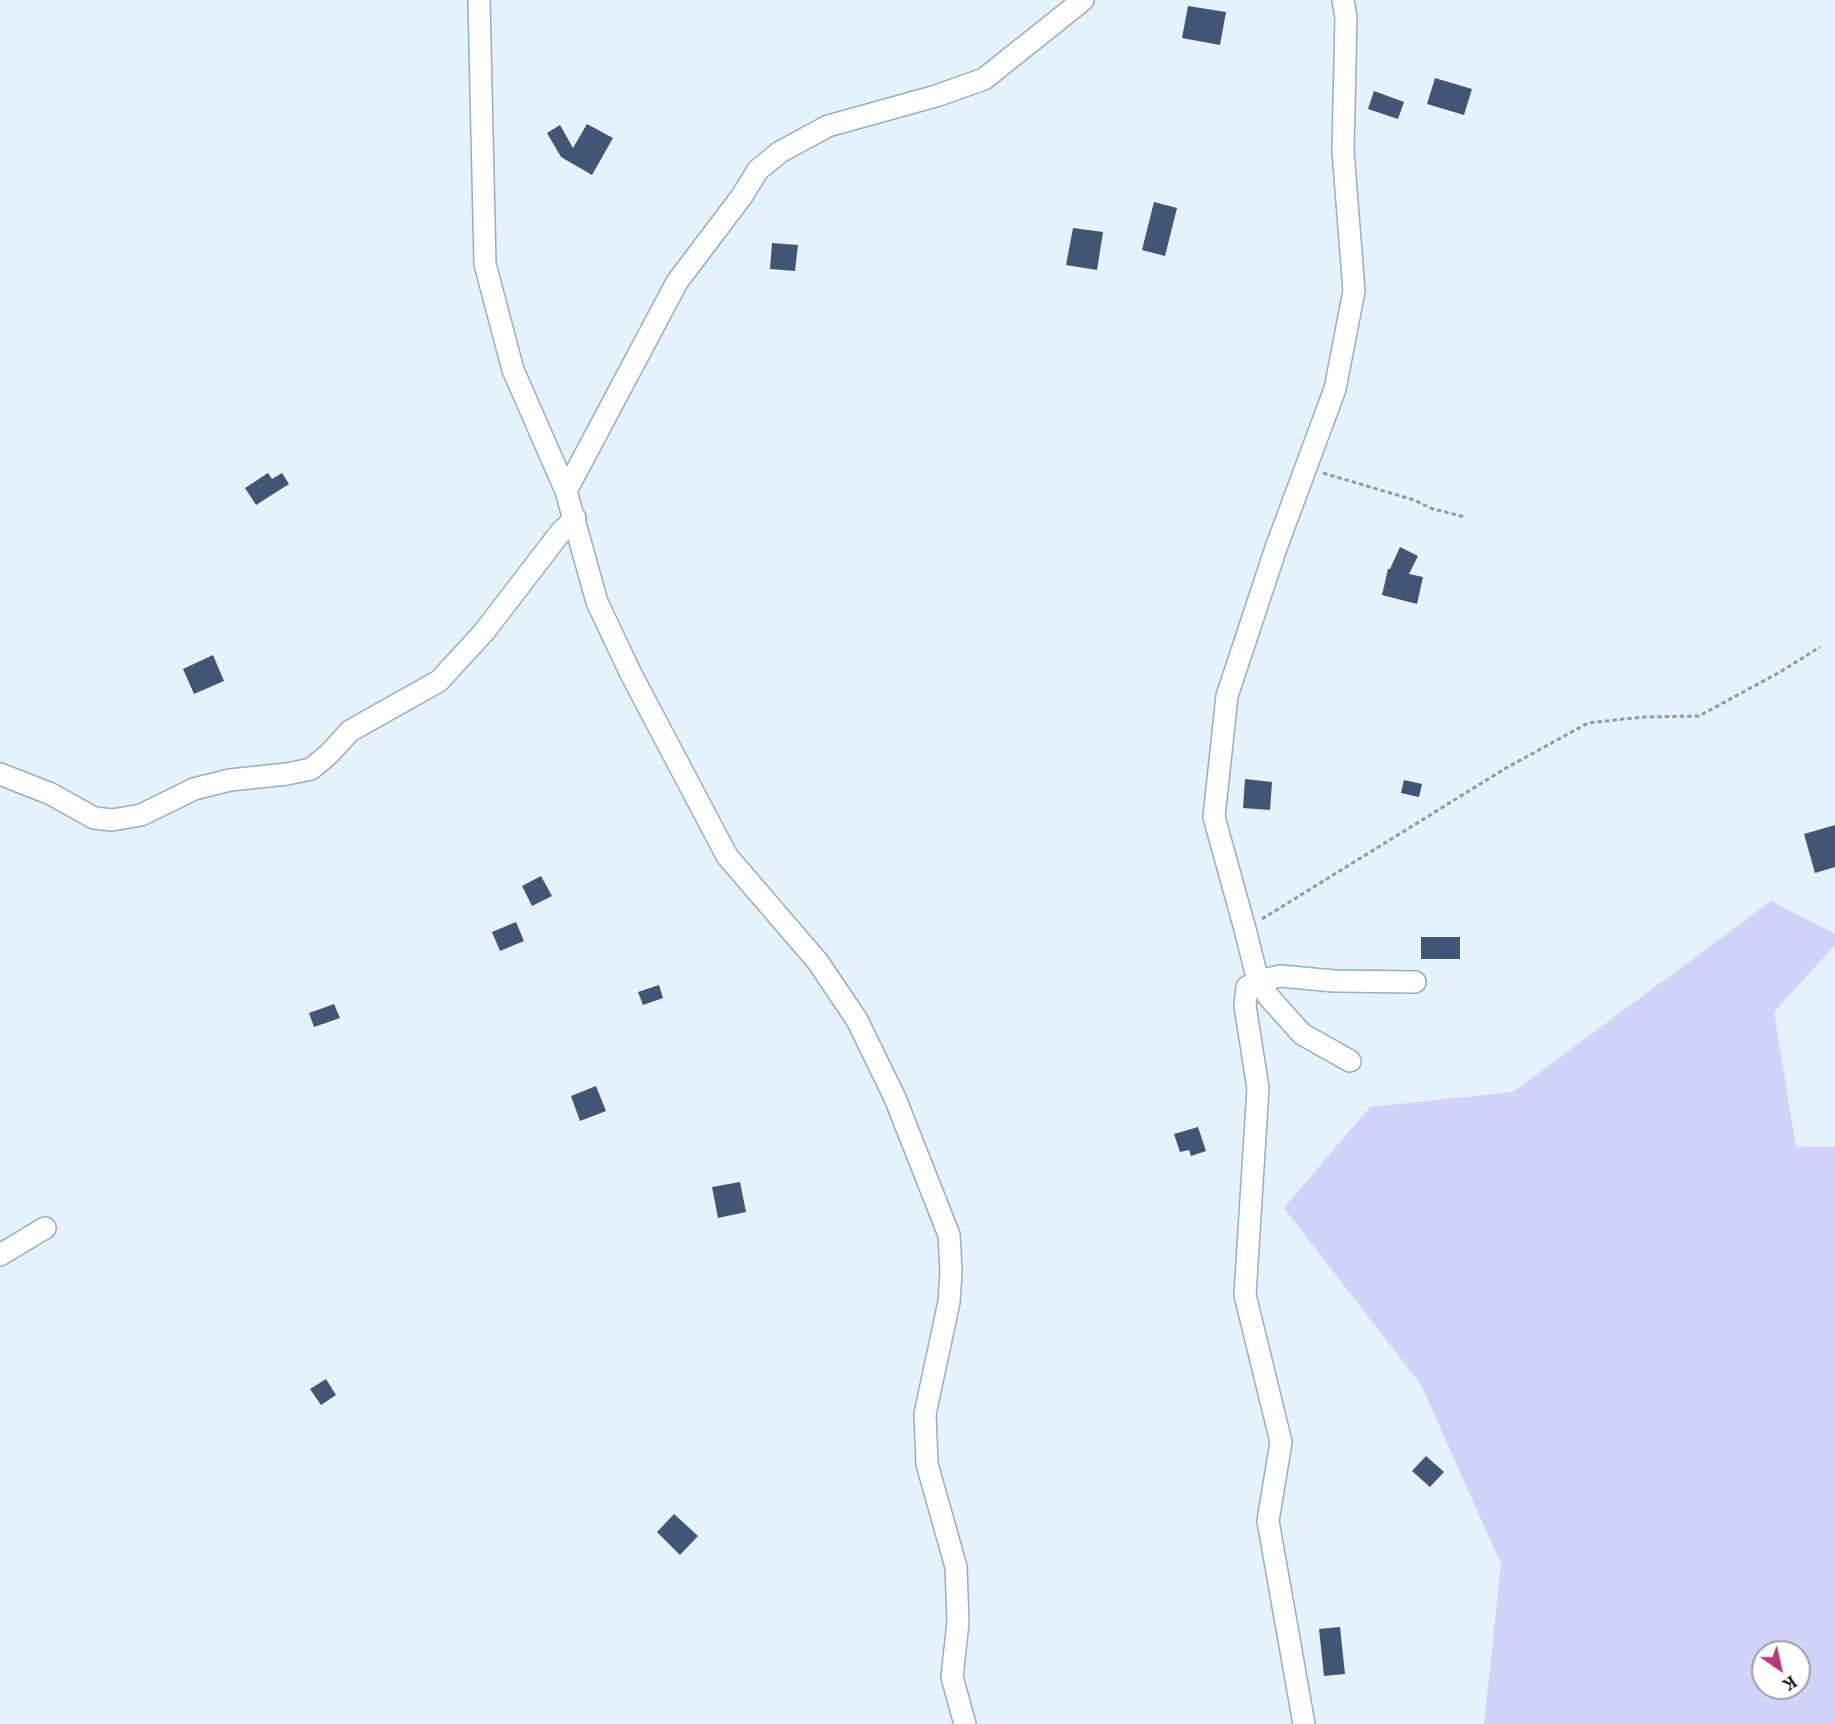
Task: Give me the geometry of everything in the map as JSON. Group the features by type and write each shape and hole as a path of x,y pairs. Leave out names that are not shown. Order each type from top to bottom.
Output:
{"street":[{"path":"479,0 485,264 513,370 566,491 597,602 631,674 727,856 818,962 857,1020 896,1098 949,1235 951,1271 949,1302 925,1414 927,1464 956,1567 958,1622 952,1677 965,1724"},
{"path":"566,491 678,282 742,196 758,170 780,152 828,126 936,96 984,79 1083,0"},
{"path":"1343,0 1346,17 1343,151 1354,291 1335,389 1276,548 1227,696 1214,818 1259,981 1268,996 1302,1034 1350,1061"},
{"path":"0,774 51,794 94,818 112,820 141,815 194,789 230,780 311,769 329,754 350,731 439,681 484,632 560,533 575,518"},
{"path":"1304,1724 1268,1521 1281,1442 1245,1295 1258,1088 1245,1006 1247,987 1259,981 1280,976 1334,981 1415,982"},
{"path":"0,1255 45,1228"}],"path":[{"path":"1306,468 1465,517"},
{"path":"1245,929 1506,768 1588,723 1642,717 1699,716 1780,672 1820,647"}],"shaded area":[{"path":"1771,901 1835,934 1835,945 1774,1012 1796,1147 1835,1147 1835,1724 1484,1724 1501,1564 1421,1385 1284,1208 1370,1107 1513,1092"}],"building":[{"path":"1188,6 1226,12 1220,45 1182,38"},
{"path":"1435,78 1472,89 1464,115 1427,104"},
{"path":"1374,91 1404,102 1398,119 1368,109"},
{"path":"587,124 613,138 592,175 561,157 547,133 560,125 573,148"},
{"path":"1154,202 1177,208 1165,256 1142,250"},
{"path":"1073,228 1103,232 1097,270 1066,265"},
{"path":"772,243 798,245 795,271 770,269"},
{"path":"268,473 272,479 282,473 289,484 256,505 245,488"},
{"path":"1400,547 1418,556 1409,574 1423,577 1417,604 1382,595 1388,569"},
{"path":"213,655 224,681 194,694 183,669"},
{"path":"1245,779 1272,782 1270,810 1243,808"},
{"path":"1404,780 1422,784 1419,797 1401,793"},
{"path":"1835,825 1835,867 1815,873 1804,834"},
{"path":"541,876 552,896 532,906 522,886"},
{"path":"516,922 524,941 500,951 492,932"},
{"path":"1421,937 1460,937 1460,959 1421,959"},
{"path":"659,985 663,998 643,1005 638,992"},
{"path":"334,1004 340,1018 314,1027 309,1013"},
{"path":"596,1086 606,1111 580,1121 571,1096"},
{"path":"1198,1127 1206,1151 1191,1156 1189,1150 1180,1152 1174,1134"},
{"path":"740,1182 746,1212 718,1218 712,1187"},
{"path":"326,1379 336,1395 321,1405 310,1389"},
{"path":"1426,1456 1444,1472 1430,1487 1412,1471"},
{"path":"674,1514 698,1536 680,1555 657,1532"},
{"path":"1340,1627 1345,1674 1324,1676 1319,1629"}]}
